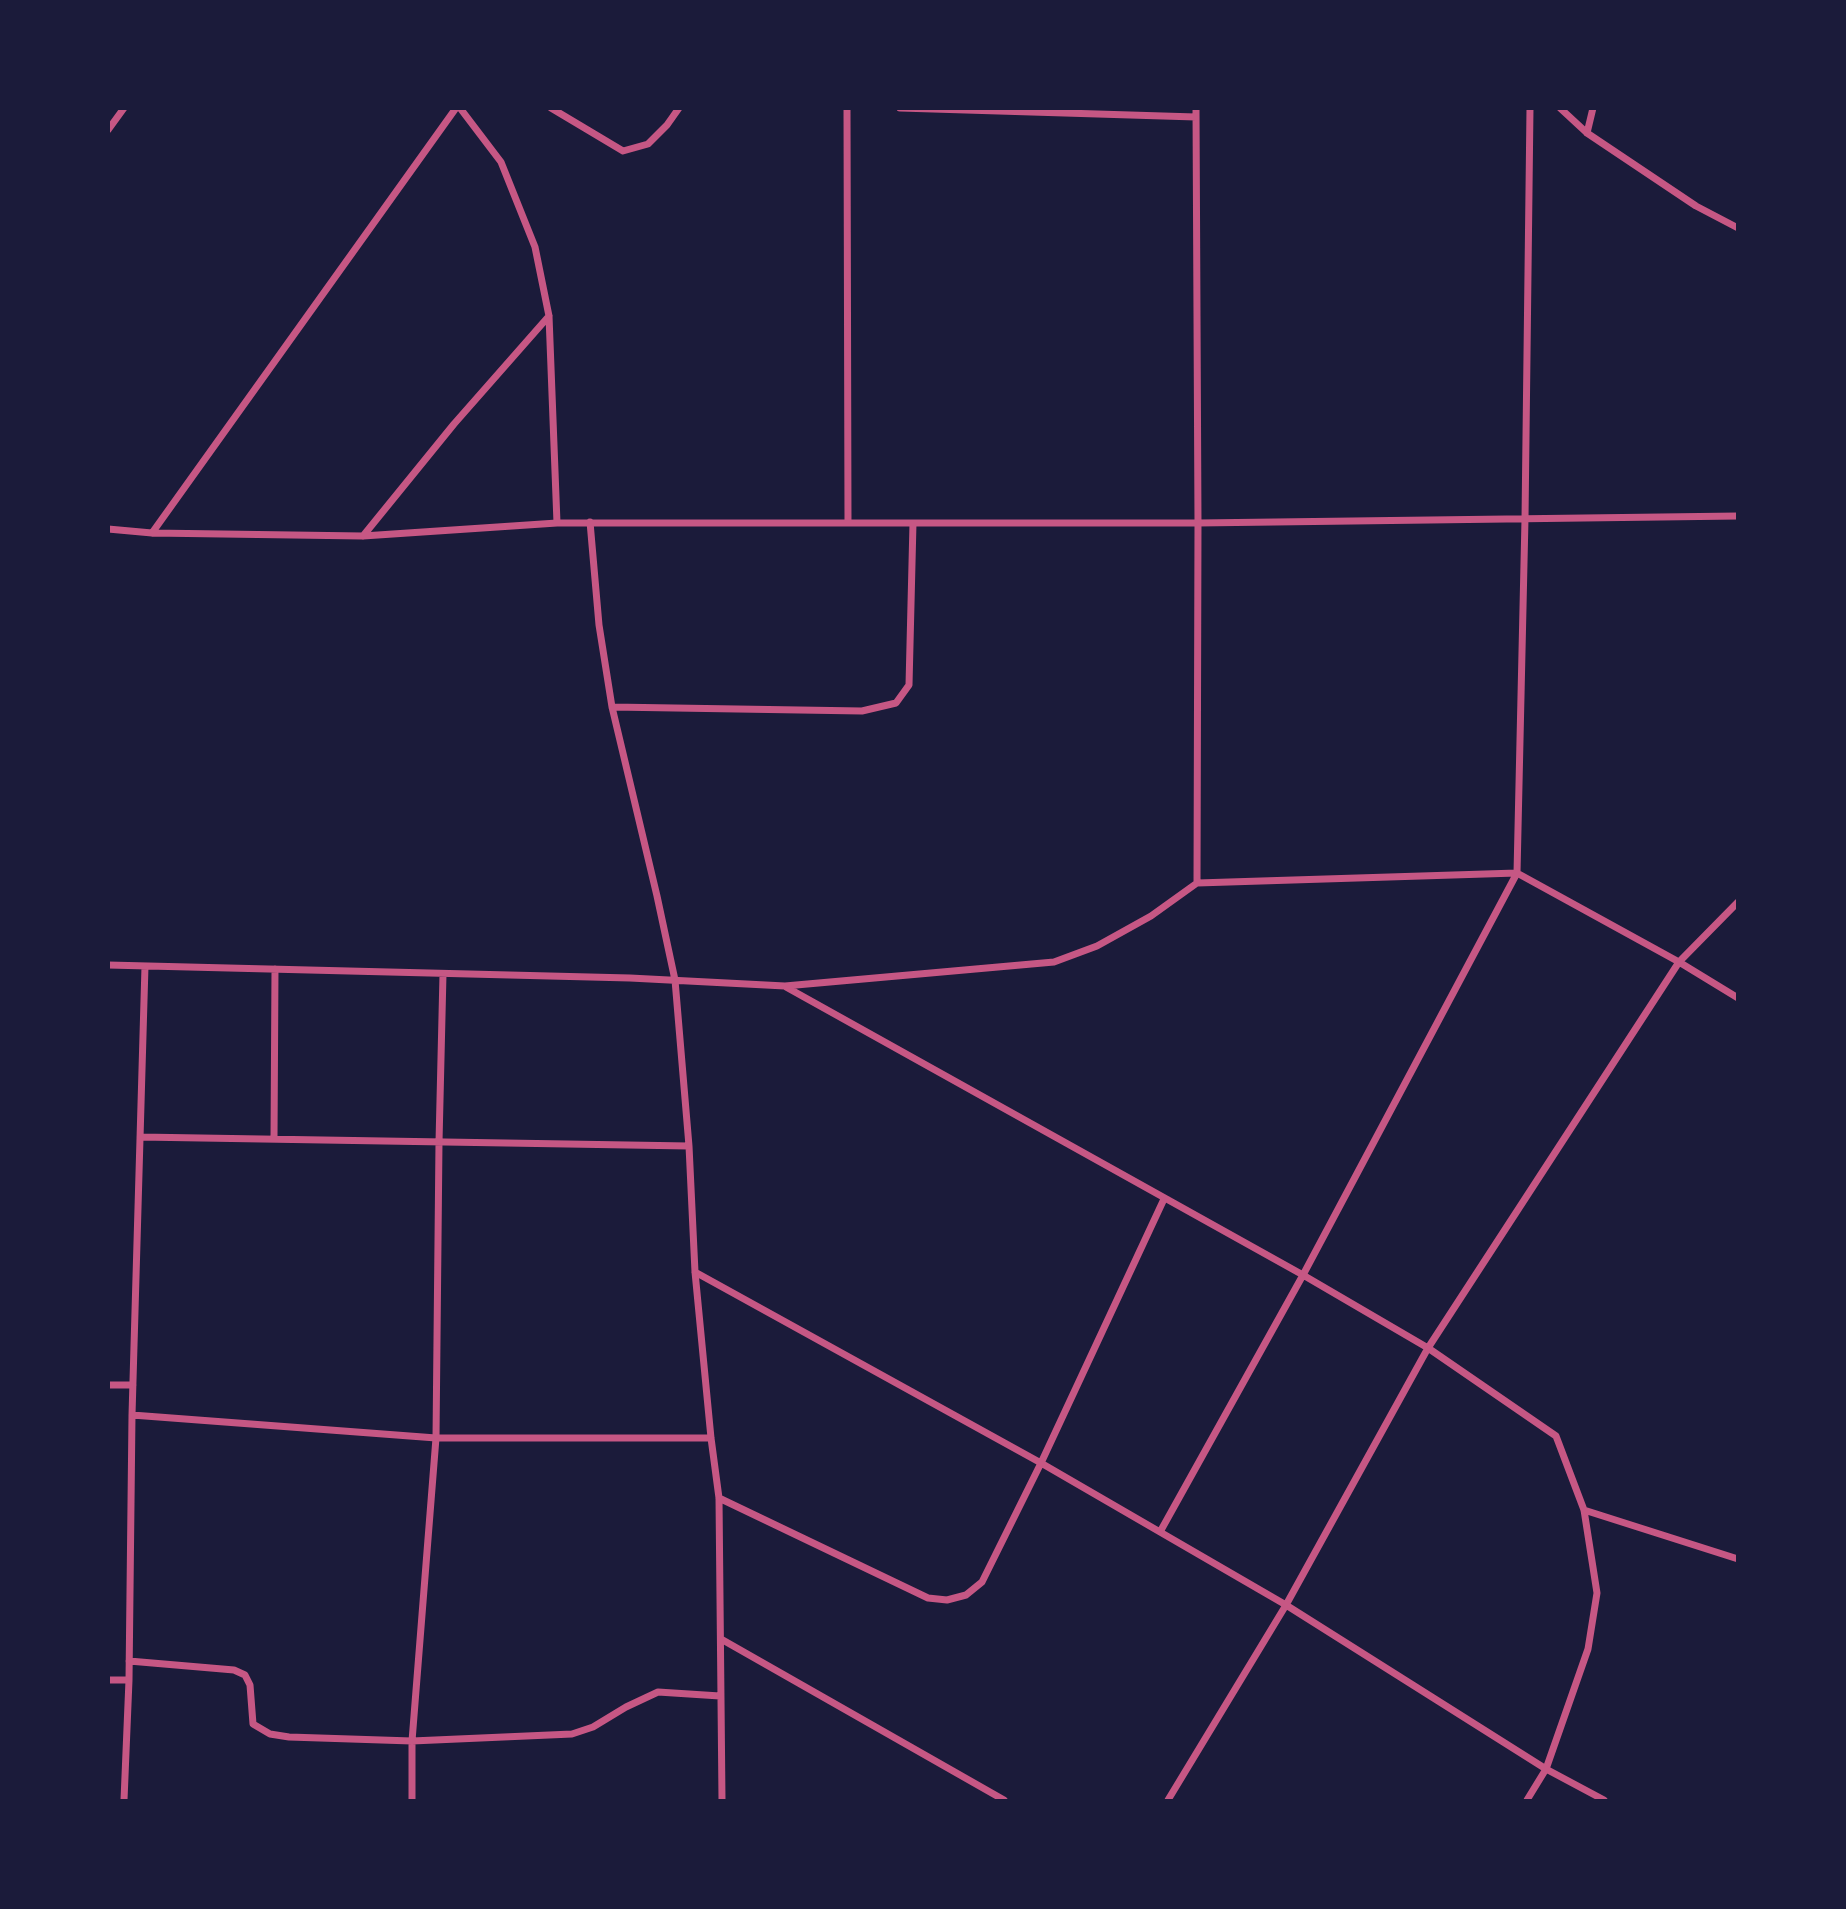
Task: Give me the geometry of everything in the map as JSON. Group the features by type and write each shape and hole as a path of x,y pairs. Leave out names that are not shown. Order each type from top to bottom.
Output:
{"street":[{"path":"108,130 124,108"},
{"path":"152,533 458,108 502,162 535,247 549,316 557,523"},
{"path":"551,108 623,151 648,144 679,108"},
{"path":"847,108 848,523"},
{"path":"900,108 1196,113 1197,883"},
{"path":"1160,1532 1303,1275 1517,873 1530,108"},
{"path":"1560,108 1587,133 1696,205 1738,228"},
{"path":"1587,133 1593,108"},
{"path":"363,536 454,424 549,316"},
{"path":"108,529 152,533 363,536 590,522 1198,523 1738,516"},
{"path":"590,522 599,625 612,707 675,981 689,1146 695,1272 719,1497 722,1801"},
{"path":"612,707 862,711 896,704 909,685 913,523"},
{"path":"108,965 785,986 1054,962 1097,946 1151,916 1197,883 1517,873 1679,962 1738,998"},
{"path":"1168,1801 1286,1605 1428,1348 1679,962 1738,902"},
{"path":"124,1801 145,966"},
{"path":"274,1139 275,969"},
{"path":"412,1801 412,1741 436,1438 443,974"},
{"path":"785,986 1303,1275 1428,1348 1556,1436 1584,1510 1597,1593 1588,1649 1546,1769 1527,1801"},
{"path":"140,1137 689,1146"},
{"path":"719,1497 928,1598 947,1600 966,1595 982,1581 1041,1463 1164,1199"},
{"path":"695,1272 1041,1463 1286,1605 1546,1769 1604,1801"},
{"path":"108,1385 133,1385"},
{"path":"132,1415 436,1438 711,1438"},
{"path":"1584,1510 1738,1559"},
{"path":"721,1639 1004,1801"},
{"path":"129,1661 234,1670 245,1675 250,1685 253,1724 270,1734 289,1737 412,1741 572,1734 593,1727 658,1692 720,1696"},
{"path":"108,1680 129,1680"}]}
